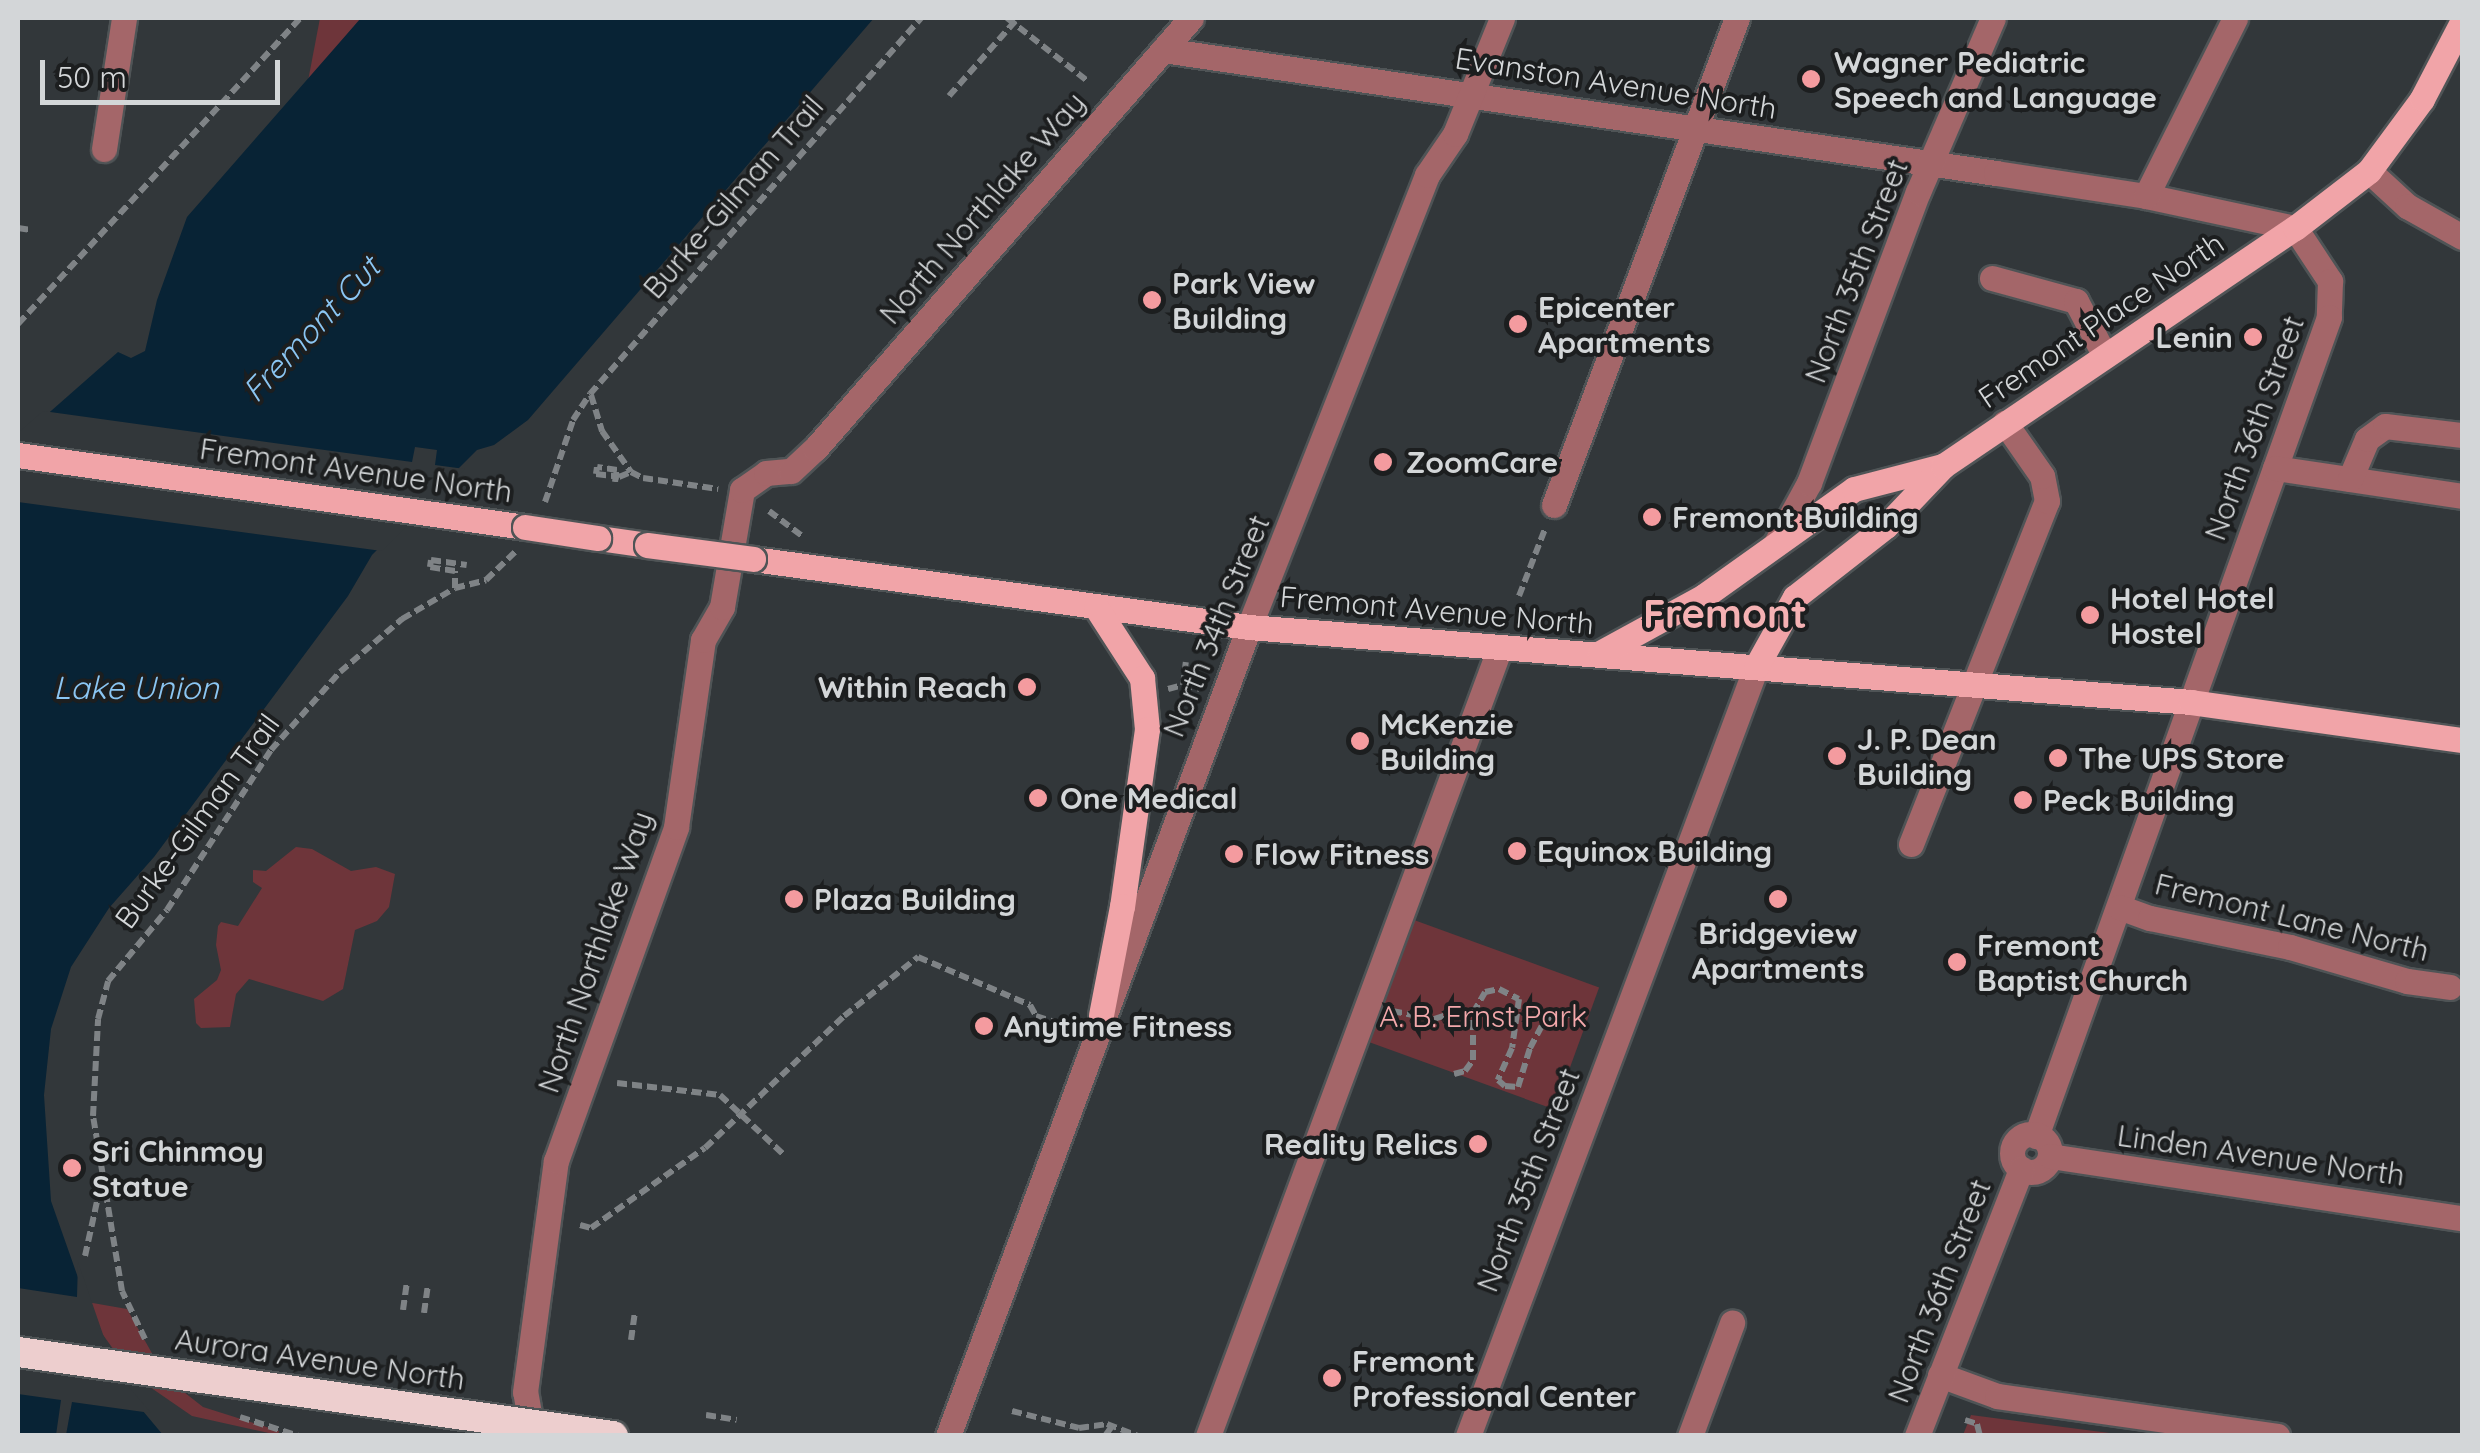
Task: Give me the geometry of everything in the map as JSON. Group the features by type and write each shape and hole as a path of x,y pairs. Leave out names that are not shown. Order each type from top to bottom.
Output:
{"highway":[{"name":"Aurora Avenue North","path":"18,1352 613,1436"}],"main road":[{"path":"2295,228 2369,171 2422,99 2462,22"},
{"name":"Fremont Place North","path":"1756,667 1795,597 1886,526 1942,466 2295,228"},
{"name":"Fremont Avenue North","path":"18,455 1249,627 2191,702 2462,740"},
{"name":"Fremont Place North","path":"1597,655 1704,596 1854,489 1942,466"},
{"path":"1101,1015 1122,906 1147,729 1142,678 1116,638 1108,608"}],"street":[{"path":"104,149 124,18"},
{"name":"North Northlake Way","path":"542,1436 530,1419 525,1392 556,1161 676,827 703,640 722,607 742,490 754,477 791,471 814,449 1191,18"},
{"name":"North 34th Street","path":"948,1436 1101,1015 1249,627 1428,175 1455,134 1502,18"},
{"path":"1554,505 1737,18"},
{"name":"North 35th Street","path":"1775,545 1808,483 1932,163 1993,18"},
{"path":"2146,196 2235,18"},
{"name":"Evanston Avenue North","path":"1163,50 2146,196 2295,228"},
{"path":"2369,171 2407,206 2462,237"},
{"name":"North 36th Street","path":"1917,1436 2021,1170 2036,1172 2119,907 2332,305 2330,282 2295,228"},
{"path":"1992,278 2076,301 2105,356"},
{"path":"1911,844 1973,684 2004,620 2047,501 2042,476 2005,424"},
{"path":"2350,479 2367,439 2385,426 2462,435"},
{"path":"2274,468 2462,496"},
{"path":"1208,1436 1500,647"},
{"name":"North 35th Street","path":"1468,1436 1756,667"},
{"name":"Fremont Lane North","path":"2119,907 2150,918 2290,947 2407,982 2450,987"},
{"name":"Linden Avenue North","path":"2043,1146 2462,1218"},
{"path":"1690,1436 1732,1324"},
{"path":"1940,1374 1997,1396 2277,1436"}],"path":[{"path":"18,324 300,18"},
{"name":"Burke-Gilman Trail","path":"150,1348 122,1291 101,1183 93,1076 98,1019 108,981 167,910 271,750 365,648 455,588 486,580 531,526 568,432 590,394 921,18"},
{"path":"949,96 1013,19 1090,82"},
{"path":"18,228 31,230"},
{"path":"590,394 602,431 631,472 643,478 718,489"},
{"path":"615,482 617,470 597,467 596,474 619,477 631,472"},
{"path":"1519,596 1541,539"},
{"path":"455,588 455,571 430,567 431,560 466,566"},
{"path":"1186,662 1183,685 1201,690"},
{"path":"580,1225 591,1228 706,1148 844,1016 918,957 1030,1005 1036,1016 1070,1027"},
{"path":"1454,1074 1465,1071 1473,1060 1473,1013 1485,992 1498,989 1519,1000 1512,1048 1498,1080 1518,1088 1530,1048 1543,1024 1554,1012 1571,1015"},
{"path":"1389,1010 1434,1019 1462,1010 1473,1013"},
{"path":"616,1083 720,1095 783,1154"},
{"path":"85,1256 101,1183"},
{"path":"403,1310 407,1282"},
{"path":"424,1313 428,1284"},
{"path":"631,1340 635,1313"},
{"path":"1012,1411 1079,1428 1112,1426 1139,1436"},
{"path":"706,1415 738,1420"},
{"path":"236,1416 298,1436"},
{"path":"1966,1420 1977,1424 1980,1436"},
{"path":"1105,1436 1112,1426"}],"green space":[{"path":"320,18 361,18 308,81"},
{"path":"296,847 312,849 351,871 376,867 395,874 389,907 377,921 355,930 343,989 323,1001 249,979 236,994 230,1027 201,1028 196,1023 194,999 217,980 221,970 216,945 218,926 221,922 238,926 262,888 253,882 253,870 266,871"},
{"name":"A. B. Ernst Park","path":"1414,920 1599,987 1555,1110 1370,1042"},
{"path":"87,1302 127,1309 166,1378 203,1407 279,1431 278,1435 192,1416 131,1374 101,1332"},
{"path":"1971,1415 2125,1435 1963,1435"}],"water":[{"path":"361,18 874,18 528,420 494,445 477,450 372,555 348,596 154,857 109,908 71,967 51,1029 44,1095 51,1201 112,1374 163,1435 18,1435 18,440 118,352 131,358 145,351 157,300 187,217"}],"pier":[{"path":"43,411 412,462 415,447 437,450 435,465 465,469 382,551 18,502 18,433"},
{"path":"78,1262 116,1372 151,1413 72,1402 66,1435 56,1435 61,1400 18,1394 18,1288 77,1297"}],"place":[{"name":"Wagner Pediatric Speech and Language","path":"1811,79"},
{"name":"Park View Building","path":"1152,300"},
{"name":"Epicenter Apartments","path":"1518,324"},
{"name":"Lenin","path":"2253,337"},
{"name":"ZoomCare","path":"1383,462"},
{"name":"Fremont Building","path":"1652,517"},
{"name":"Hotel Hotel Hostel","path":"2090,615"},
{"name":"Within Reach","path":"1027,687"},
{"name":"McKenzie Building","path":"1360,741"},
{"name":"J. P. Dean Building","path":"1837,756"},
{"name":"The UPS Store","path":"2058,758"},
{"name":"One Medical","path":"1038,798"},
{"name":"Peck Building","path":"2023,800"},
{"name":"Equinox Building","path":"1517,851"},
{"name":"Flow Fitness","path":"1234,854"},
{"name":"Plaza Building","path":"794,899"},
{"name":"Bridgeview Apartments","path":"1778,899"},
{"name":"Fremont Baptist Church","path":"1957,962"},
{"name":"Anytime Fitness","path":"984,1026"},
{"name":"Reality Relics","path":"1478,1144"},
{"name":"Sri Chinmoy Statue","path":"72,1168"},
{"name":"Fremont Professional Center","path":"1332,1378"}],"district":[{"name":"Fremont","path":"1725,613"}],"water label":[{"name":"Fremont Cut","path":"311,329"},
{"name":"Lake Union","path":"136,687"}]}
